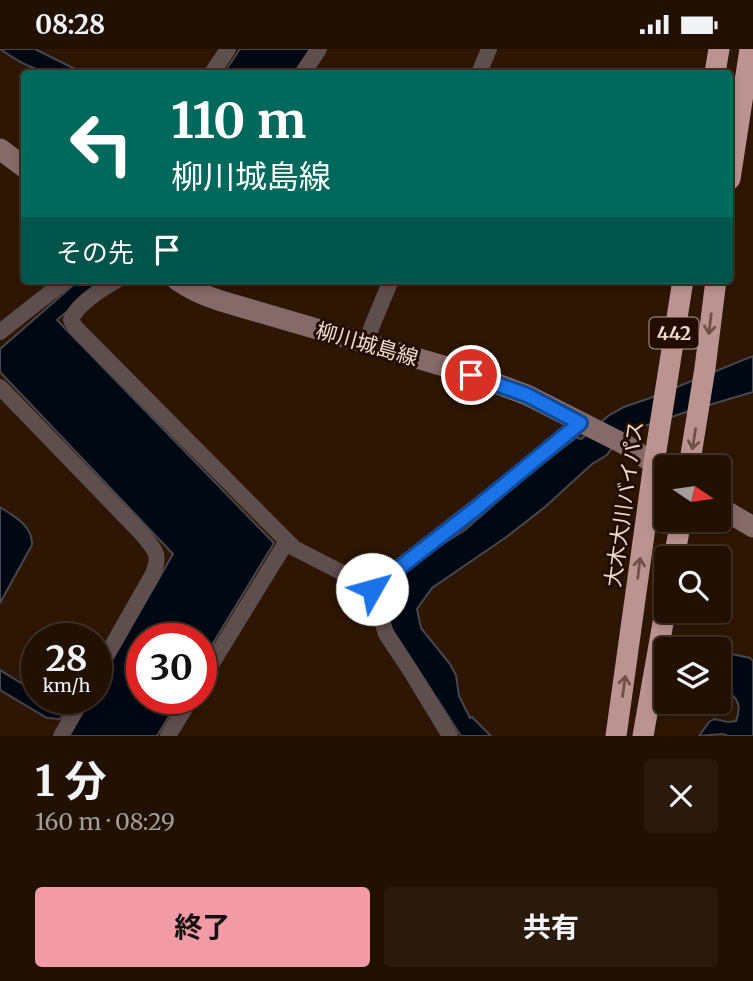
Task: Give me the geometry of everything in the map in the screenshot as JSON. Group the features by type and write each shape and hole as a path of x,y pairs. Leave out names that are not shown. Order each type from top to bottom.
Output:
{"highway":[{"path":"716,70 719,49"},
{"path":"733,160 750,49"},
{"name":"大木大川バイパス","path":"660,455 660,425 682,284"},
{"name":"442","path":"691,455 716,284"},
{"name":"大木大川バイパス","path":"616,736 654,503"},
{"path":"643,736 663,623"}],"main road":[{"path":"0,149 21,165"},
{"name":"柳川城島線","path":"182,284 205,296 480,378 527,395 624,444 654,464"},
{"path":"732,515 753,527"}],"street":[{"path":"214,70 228,49"},
{"path":"305,70 319,49"},
{"path":"480,70 489,49"},
{"path":"0,332 61,284"},
{"path":"110,284 74,313 71,320 76,328 294,548 372,589 386,634 450,736"},
{"path":"366,344 389,284"},
{"path":"0,387 142,534 158,556 153,574 112,646"},
{"path":"372,589 585,425"},
{"path":"217,655 287,541"},
{"path":"61,736 74,714"},
{"path":"168,736 181,714"}],"shaded area":[{"path":"0,49 35,49 77,70 39,70 21,63"},
{"path":"240,49 310,49 296,70 226,70"},
{"path":"74,284 99,284 57,320 274,543 217,637 217,623 133,623 173,554 0,372 0,349"},
{"path":"753,356 753,392 633,430 545,507 432,588 417,609 421,628 456,675 459,696 470,718 491,736 461,736 392,629 383,600 384,586 410,565 465,530 575,437 581,439 608,416 624,407"},
{"path":"0,507 26,527 32,545 0,603"},
{"path":"126,636 126,714 170,714 157,736 68,736 81,714 112,714 112,660"},
{"path":"731,653 753,661 753,736 699,736 714,719 736,721 739,709 731,694"},
{"path":"0,670 21,683 21,703 0,690"},
{"path":"40,714 63,714 60,719 47,718"}],"route":[{"path":"372,589 580,423 527,395 471,375"}]}
